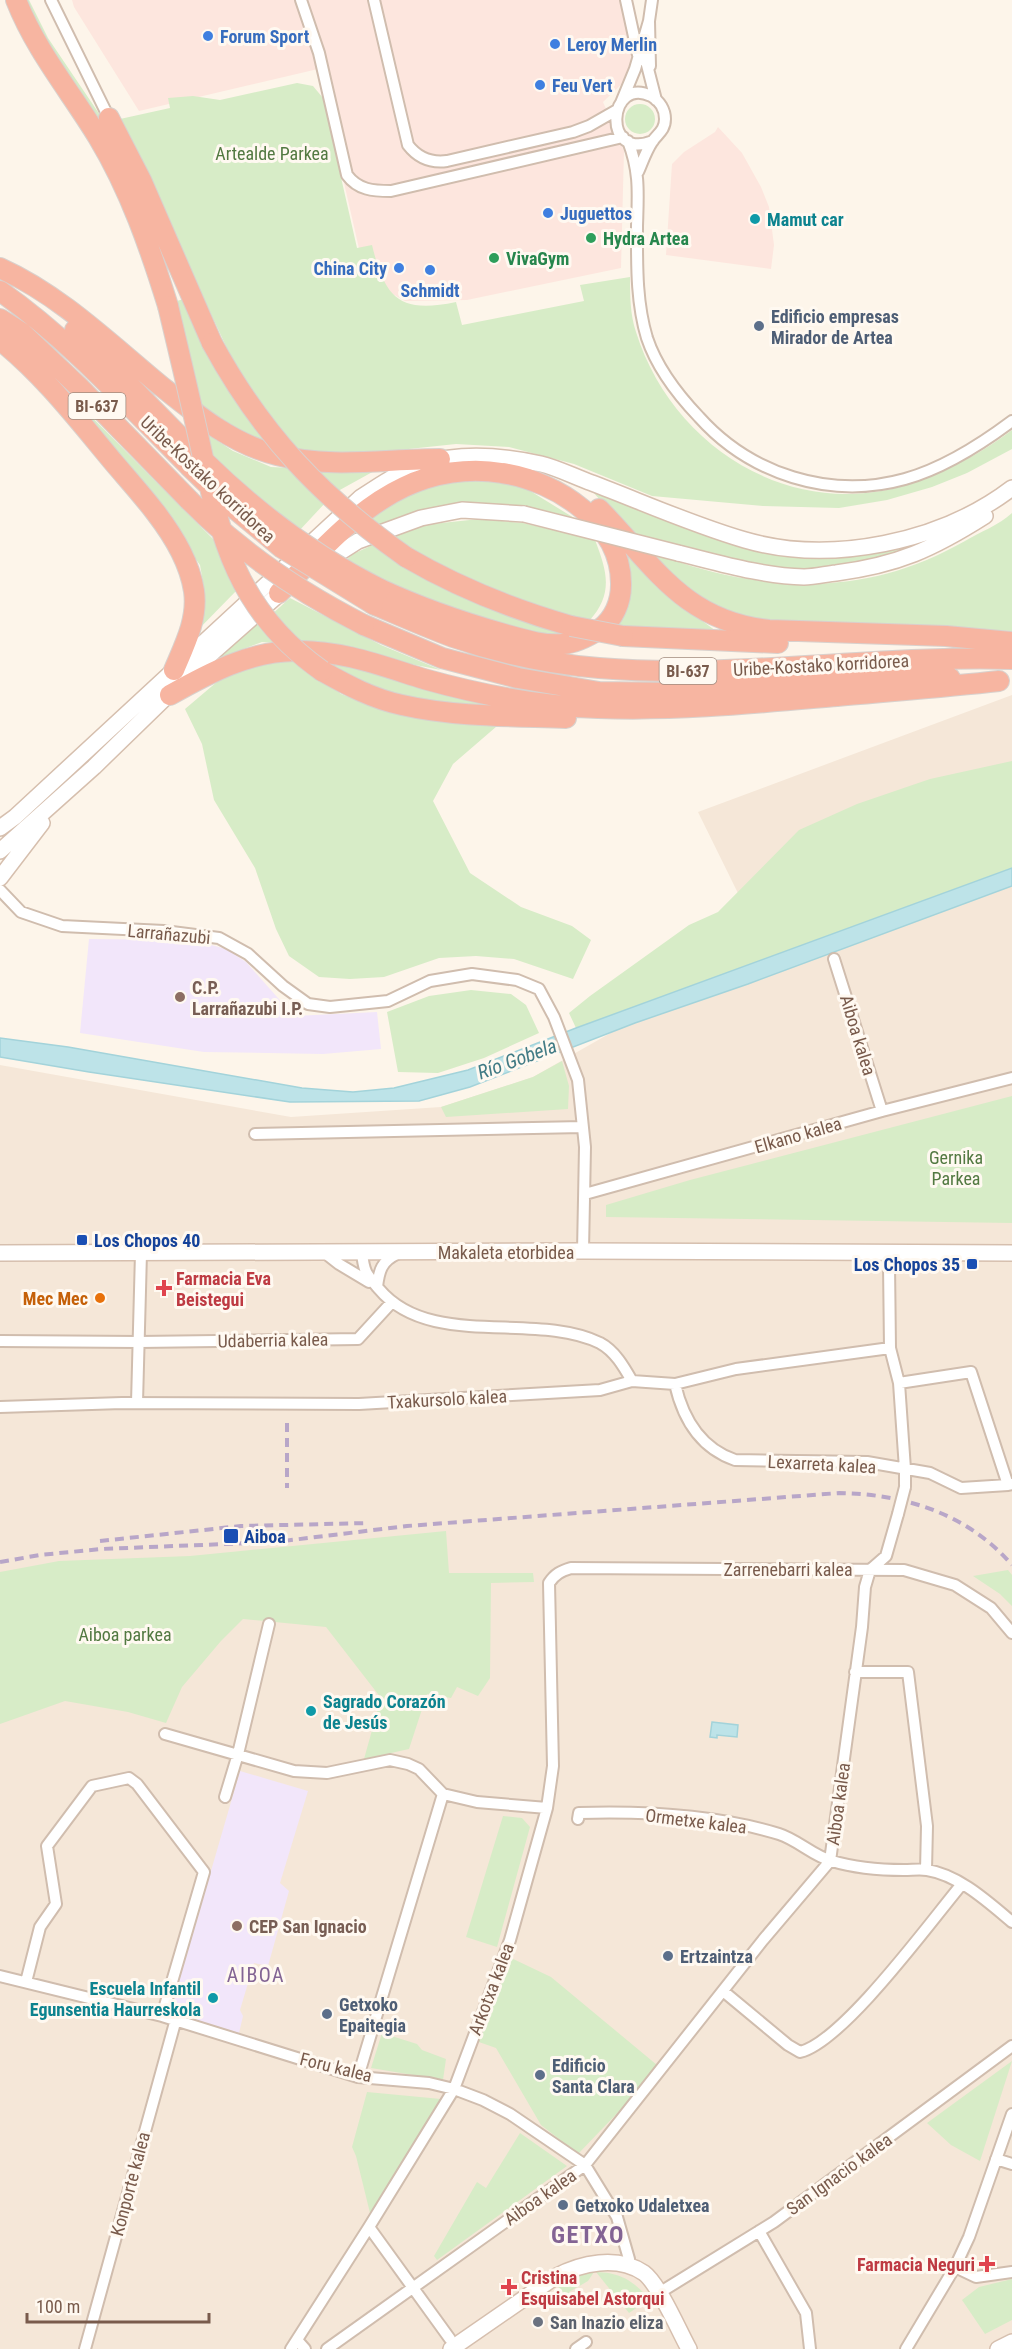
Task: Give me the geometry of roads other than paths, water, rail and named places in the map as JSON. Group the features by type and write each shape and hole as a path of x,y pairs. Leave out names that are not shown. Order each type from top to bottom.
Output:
{"highway":[{"path":"16,0 38,49 84,116 114,167 143,230 168,306 211,496 227,552 246,590 263,616 287,642 322,671 362,692 401,705 514,716 601,719 702,716 764,703"},
{"path":"109,118 141,180 172,256 212,343 259,419 308,476 364,528 406,557 494,602 571,626 623,636 716,641 1012,648"},
{"path":"0,270 72,327 190,457"},
{"path":"0,270 30,284 55,301 215,428 248,445 274,454 315,462 440,459"},
{"name":"Uribe-Kostako korridorea","path":"0,291 37,317 95,369 190,457 232,506 282,548 454,638 522,656 598,668 707,671 903,660 1012,658"},
{"name":"Uribe-Kostako korridorea","path":"0,319 22,333 79,387 189,500 243,548 313,599 364,626 442,658 518,678 599,692 672,693 920,676 1006,682"},
{"path":"0,340 36,373 94,439 140,494 181,552 189,571 195,607 191,629 174,670"},
{"path":"503,459 545,474 583,496 615,525 663,580 692,604 722,621 769,630 945,636 1012,642"},
{"path":"279,593 345,528 387,496 428,478 465,471 503,473 522,478 558,493 576,504 602,529 614,549 621,574 618,602 608,622 586,637 564,644 520,638 475,626 416,605 376,597"},
{"path":"170,695 211,671 248,658 294,651 347,656 478,693 558,706 633,709 764,703 1006,682"}],"street":[{"path":"51,0 109,118"},
{"path":"301,0 318,53 347,175 352,182 362,188 372,191 391,191 626,139 641,144 653,141"},
{"path":"374,0 408,146 423,158 439,162 447,161 573,132 589,126 632,95 638,94 651,96 656,100 663,109 665,124 653,141 638,172"},
{"path":"626,0 638,55"},
{"path":"650,75 652,0"},
{"path":"650,21 619,106 617,128 626,139 638,172 637,281 647,339 664,375 707,427 735,451 763,466 796,479 826,485 863,486 905,479 946,462 988,439 1012,421"},
{"path":"638,55 646,61 656,100"},
{"path":"0,830 360,498 403,471 440,459 481,457 541,464 746,540 792,548 839,549 881,545 930,532 984,507 1012,488"},
{"path":"0,851 94,767 203,661 279,593 358,541 421,518 462,510 524,514 751,571 806,577 855,571 903,560 947,541 1012,497"},
{"path":"2,875 39,826 94,767"},
{"name":"Larrañazubi","path":"0,890 21,912 62,926 164,931 219,938 248,954 283,986 308,1004 330,1007 388,1001 430,981 472,974 517,980 539,989 554,1017 578,1080 583,1127"},
{"name":"Aiboa kalea","path":"834,959 882,1111"},
{"name":"Elkano kalea","path":"585,1194 882,1111 1012,1078"},
{"path":"255,1134 583,1127 585,1194 583,1251"},
{"name":"Makaleta etorbidea","path":"0,1253 583,1251 1012,1253"},
{"path":"377,1287 379,1272 385,1260 399,1252"},
{"path":"137,1403 141,1253"},
{"path":"325,1253 377,1287"},
{"path":"362,1253 364,1271 377,1287 403,1310 453,1324 561,1331 601,1344 621,1361 632,1381"},
{"name":"Aiboa kalea","path":"327,2349 585,2165 830,1861 865,1587 870,1570 886,1556 905,1487 906,1469 899,1383 890,1348 889,1264"},
{"name":"Udaberria kalea","path":"0,1341 358,1339 392,1302"},
{"name":"Txakursolo kalea","path":"0,1407 137,1403 359,1404 600,1390 632,1381 675,1384 736,1369 890,1348"},
{"path":"899,1383 971,1372 1009,1484"},
{"name":"Lexarreta kalea","path":"675,1384 690,1426 719,1455 735,1461 867,1462 930,1473 961,1488 1009,1484"},
{"name":"Zarrenebarri kalea","path":"549,1583 560,1572 572,1568 904,1570 955,1584 991,1608 1012,1633"},
{"name":"Arkotxa kalea","path":"294,2344 454,2089 510,1940 547,1808 553,1766 549,1583"},
{"path":"225,1797 238,1754 269,1624"},
{"path":"855,1672 908,1672 927,1826 926,1870"},
{"path":"165,1734 294,1771 327,1773 390,1760 408,1764 419,1770 443,1794 477,1802 547,1808"},
{"path":"26,1982 40,1927 56,1904 47,1846 92,1786 129,1778 137,1784 204,1872 162,2016"},
{"path":"358,2077 443,1794"},
{"name":"Ormetxe kalea","path":"578,1819 579,1813 597,1812 731,1822 781,1835 830,1861 870,1868 926,1870 943,1874 962,1884 1012,1922"},
{"path":"723,1991 788,2044 800,2052 808,2050 846,2021 868,1998 962,1884"},
{"name":"Foru kalea","path":"0,1976 176,2019 358,2077 429,2083 483,2100 510,2114 585,2165 617,2217 629,2259 628,2267"},
{"name":"Konporte kalea","path":"85,2349 176,2019"},
{"name":"San Ignacio kalea","path":"659,2293 759,2231 884,2142 1012,2046"},
{"path":"906,2349 955,2267 969,2237 1012,2114"},
{"path":"996,2159 1012,2164"},
{"path":"369,2227 450,2344 571,2268 590,2263 610,2263 644,2273 659,2293 689,2349"},
{"path":"759,2231 806,2313 810,2349"},
{"path":"955,2267 976,2277 1012,2272"},
{"path":"576,2349 586,2342"},
{"path":"998,2349 1012,2342"},
{"path":"294,2344 305,2349"}],"water":[{"name":"Río Gobela","path":"1012,868 1012,886 748,984 635,1023 470,1087 419,1101 290,1102 0,1057 0,1038 68,1047 302,1088 353,1092 394,1088 468,1070"},
{"path":"712,1722 738,1725 737,1737 717,1735 717,1738 710,1737"}],"railway":[{"path":"287,1423 287,1488"},
{"path":"0,1562 40,1555 101,1549 275,1542 407,1526 839,1493 888,1498 934,1510 976,1532 1012,1565"},
{"path":"100,1541 241,1526 369,1523"}],"place":[{"name":"Forum Sport","path":"208,36"},
{"name":"Leroy Merlin","path":"555,44"},
{"name":"Feu Vert","path":"540,85"},
{"name":"Juguettos","path":"548,213"},
{"name":"Mamut car","path":"755,219"},
{"name":"Hydra Artea","path":"591,238"},
{"name":"VivaGym","path":"494,258"},
{"name":"China City","path":"399,268"},
{"name":"Schmidt","path":"430,270"},
{"name":"Edificio empresas Mirador de Artea","path":"759,326"},
{"name":"C.P. Larrañazubi I.P.","path":"180,997"},
{"name":"Los Chopos 40","path":"82,1240"},
{"name":"Los Chopos 35","path":"972,1264"},
{"name":"Farmacia Eva Beistegui","path":"164,1288"},
{"name":"Mec Mec","path":"100,1298"},
{"name":"Aiboa","path":"231,1536"},
{"name":"Sagrado Corazón de Jesús","path":"311,1711"},
{"name":"CEP San Ignacio","path":"237,1926"},
{"name":"Ertzaintza","path":"668,1956"},
{"name":"Escuela Infantil Egunsentia Haurreskola","path":"213,1998"},
{"name":"Getxoko Epaitegia","path":"327,2014"},
{"name":"Edificio Santa Clara","path":"540,2075"},
{"name":"Getxoko Udaletxea","path":"563,2205"},
{"name":"Farmacia Neguri","path":"987,2264"},
{"name":"Cristina Esquisabel Astorqui","path":"509,2287"},
{"name":"San Inazio eliza","path":"538,2322"}],"district":[{"name":"AIBOA","path":"256,1975"},
{"name":"GETXO","path":"588,2235"}],"park label":[{"name":"Artealde Parkea","path":"272,153"},
{"name":"Gernika Parkea","path":"956,1167"},
{"name":"Aiboa parkea","path":"125,1634"}]}
